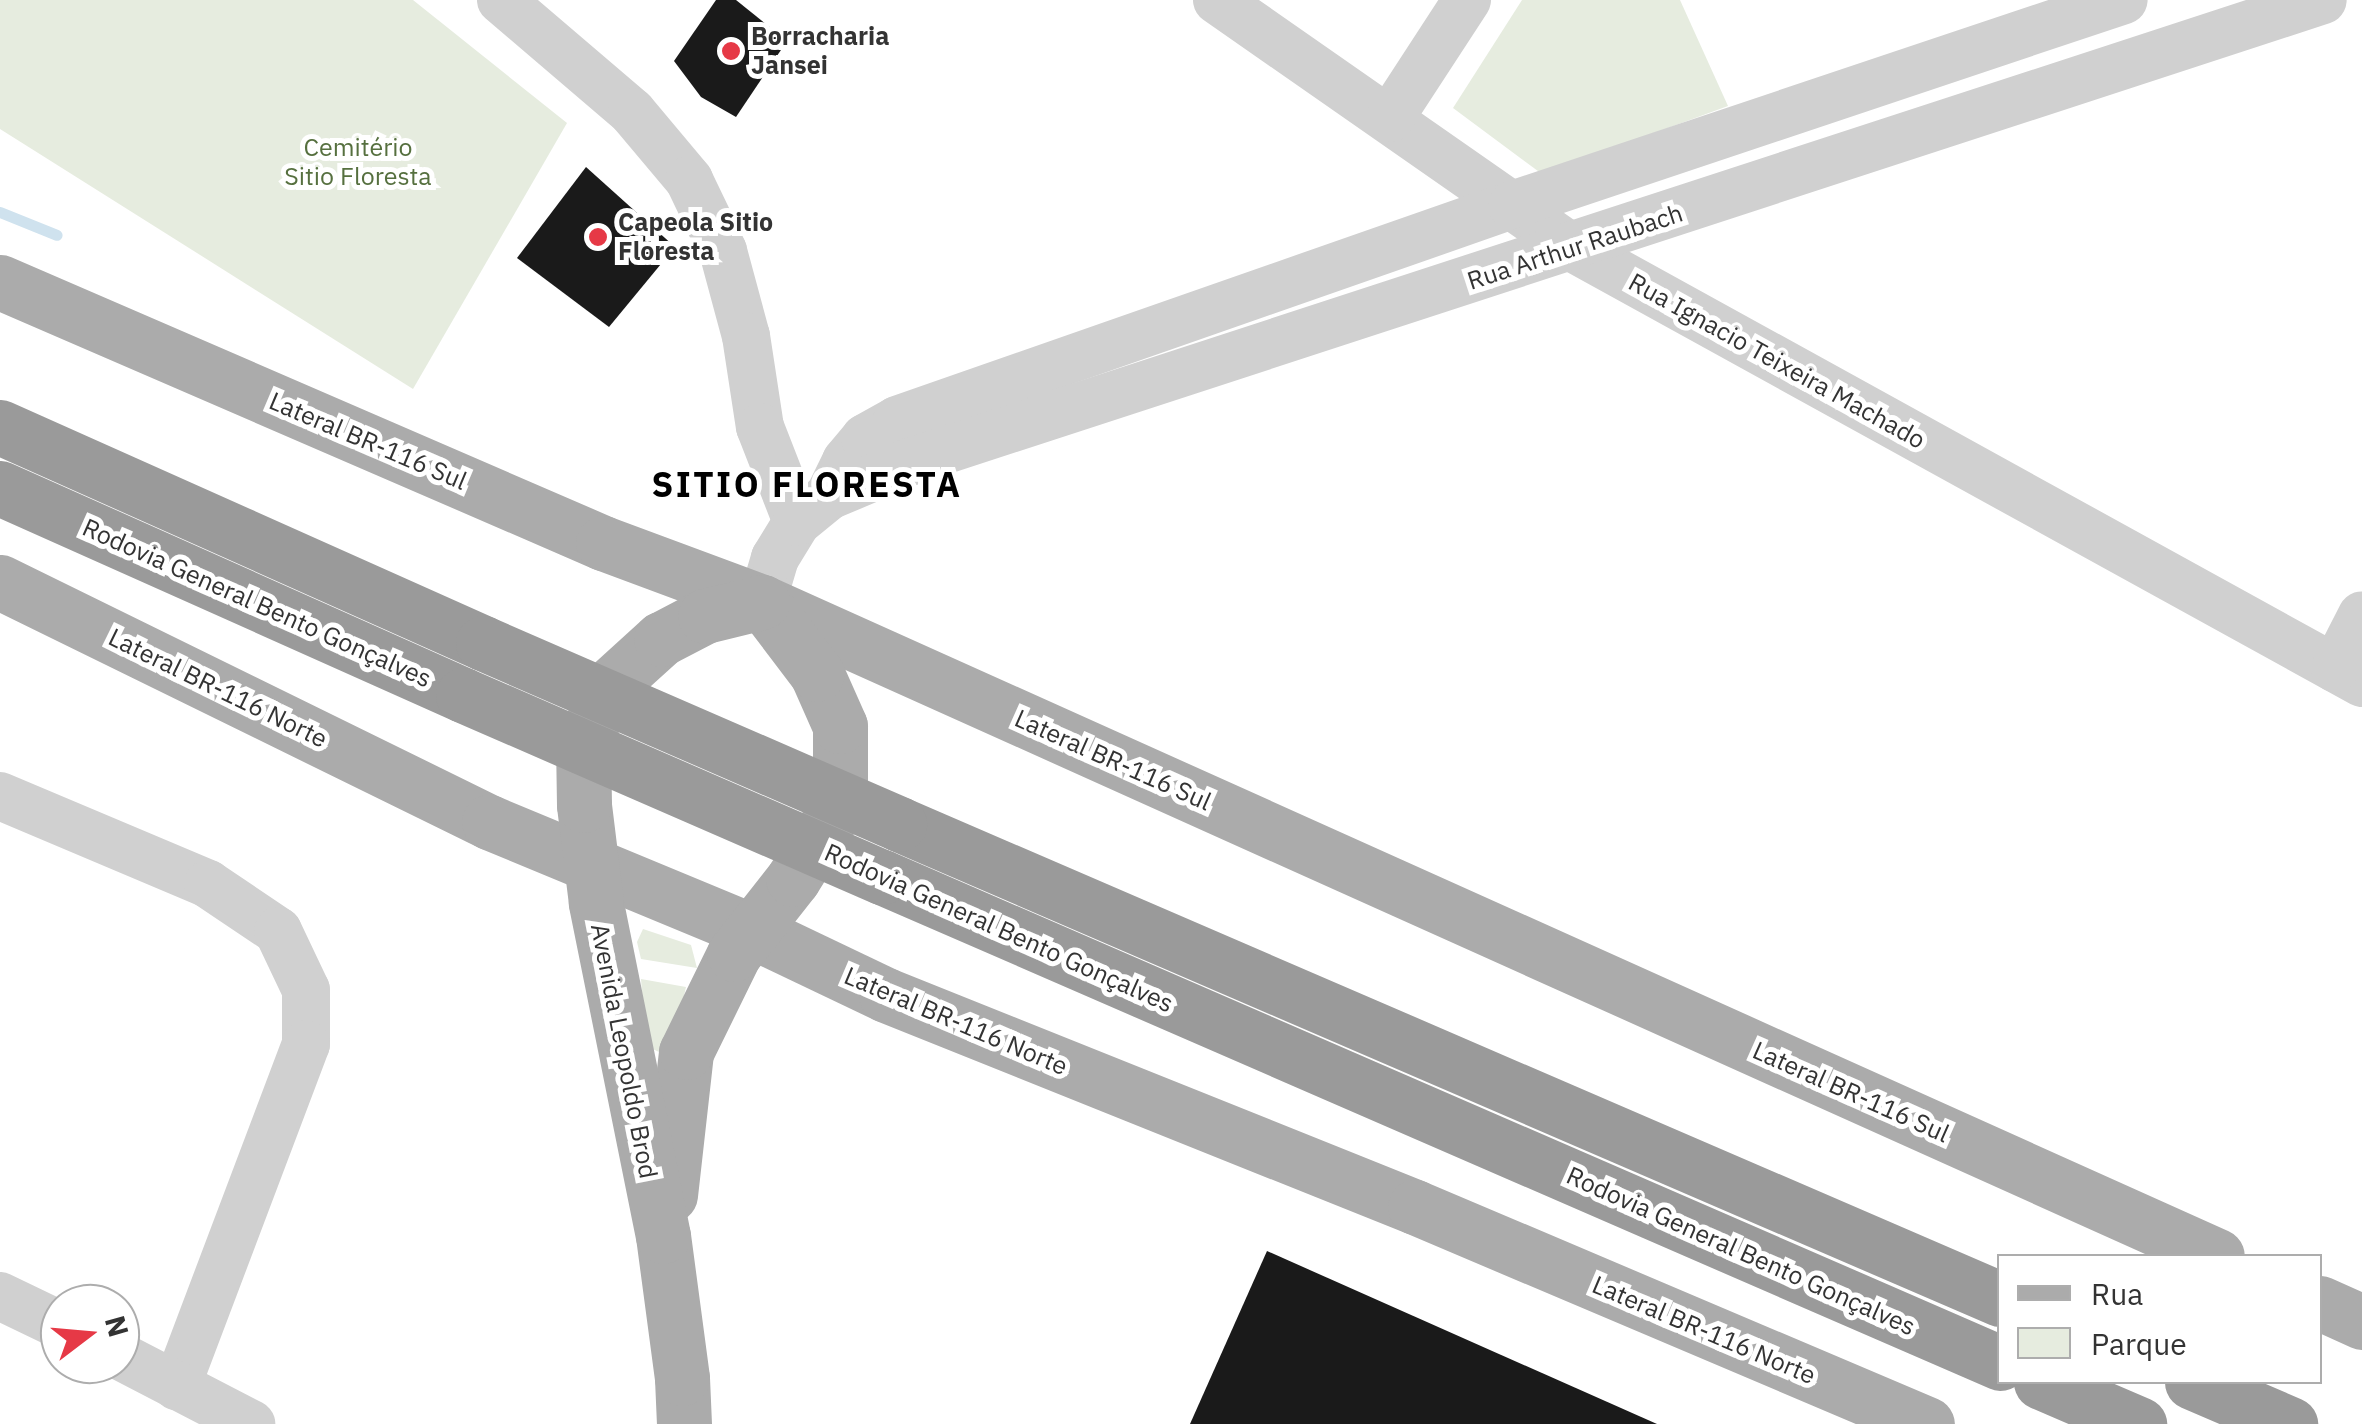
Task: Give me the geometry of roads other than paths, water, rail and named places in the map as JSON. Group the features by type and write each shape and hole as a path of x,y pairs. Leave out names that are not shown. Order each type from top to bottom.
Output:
{"highway":[{"path":"0,427 899,824 1997,1298"},
{"name":"Rodovia General Bento Gonçalves","path":"0,488 463,696 1997,1363"},
{"path":"2046,1384 2138,1424"},
{"path":"2197,1384 2290,1424"}],"main road":[{"name":"Lateral BR-116 Sul","path":"0,282 603,543 762,602 2213,1254"},
{"name":"Lateral BR-116 Norte","path":"0,582 489,822 752,931 886,996 1414,1207 1927,1424"},
{"path":"592,864 583,744 608,687 676,631 705,616 762,602 817,674 840,726 840,803 793,880 752,931"},
{"name":"Avenida Leopoldo Brod","path":"592,864 607,964 663,1236 682,1378 684,1424"},
{"name":"Avenida Leopoldo Brod","path":"663,1236 686,1052 734,954 752,931"},
{"path":"2322,1303 2362,1322"}],"street":[{"path":"501,0 632,112 689,180 723,251 746,336 760,427 813,509"},
{"name":"Rua Ignacio Teixeira Machado","path":"1216,0 1573,248 2348,676"},
{"path":"1390,118 1467,0"},
{"path":"762,602 774,558 865,438 897,420 1512,206 2124,0"},
{"name":"Rua Arthur Raubach","path":"813,509 912,461 2323,0"},
{"path":"2028,32 2046,92"},
{"path":"2348,676 2362,615"},
{"path":"0,796 208,884 278,931 306,990 306,1044 177,1386"},
{"path":"0,1296 40,1315"},
{"path":"140,1367 251,1424"}],"waterway":[{"path":"0,212 57,235"}],"place":[{"name":"Borracharia Jansei","path":"731,51"},
{"name":"Capeola Sitio Floresta","path":"598,237"}],"district":[{"name":"SITIO FLORESTA","path":"807,484"}],"park label":[{"name":"Cemitério Sitio Floresta","path":"358,162"}]}
